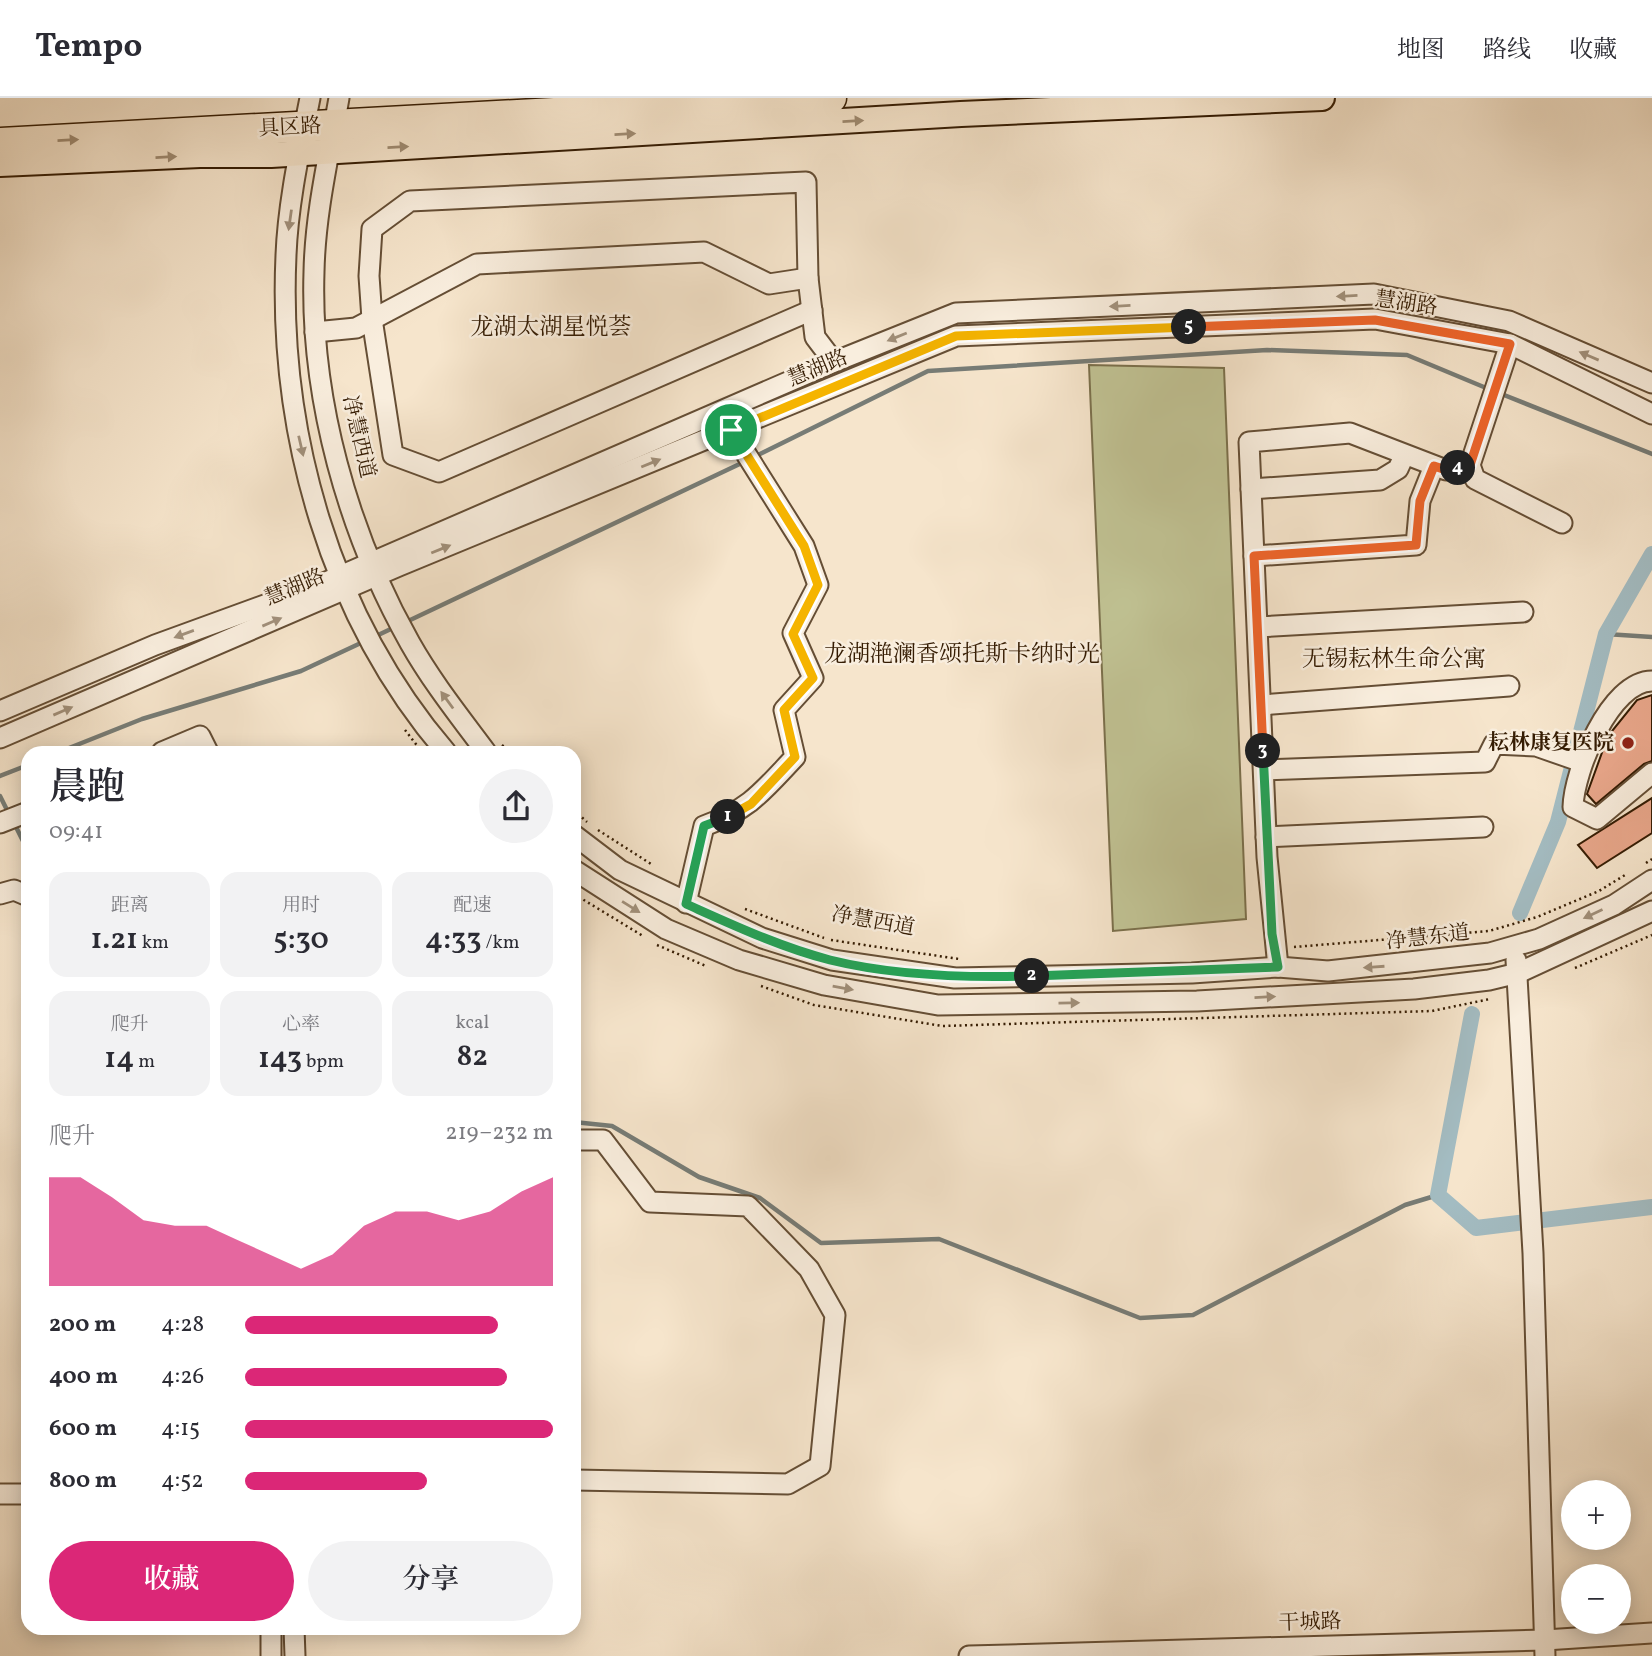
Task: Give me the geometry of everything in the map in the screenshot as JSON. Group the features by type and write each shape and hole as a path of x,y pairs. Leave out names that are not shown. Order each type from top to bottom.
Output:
{"highway":[{"name":"具区路","path":"0,143 831,98"}],"main road":[{"path":"334,125 961,114 1322,98"},
{"path":"0,164 305,126"}],"street":[{"name":"净慧西道","path":"334,125 313,270 315,332 330,439 375,568 396,616 411,645 482,746"},
{"path":"305,126 286,253 290,381 311,490 343,583 366,629 422,723 441,746"},
{"path":"812,310 439,472 393,455 372,319 369,276 372,229 410,201 806,182 808,278 812,310 815,337 834,362"},
{"path":"315,332 356,328 477,264 704,252 769,284 808,278"},
{"name":"慧湖路","path":"0,738 834,362 956,313 1374,294 1509,321 1652,383"},
{"name":"慧湖路","path":"375,568 731,430 956,336 1375,320 1510,344 1652,414"},
{"path":"1510,344 1470,465 1475,479 1562,523"},
{"path":"686,904 704,826 751,804 795,757 784,710 813,678 793,634 818,585 804,546 731,430"},
{"path":"1276,958 1266,837 1249,442 1350,433 1446,470 1470,465"},
{"path":"1251,489 1380,480 1398,468 1404,456"},
{"path":"1254,556 1416,545 1420,501 1434,466"},
{"name":"慧湖路","path":"0,711 155,645 343,583"},
{"path":"1258,627 1523,612"},
{"path":"1652,681 1642,681 1624,693 1574,760 1573,807 1597,819 1652,773"},
{"path":"1261,705 1509,686"},
{"path":"176,746 200,736 205,746"},
{"path":"1264,770 1485,762 1494,744 1536,747 1574,760"},
{"path":"1266,837 1483,827"},
{"name":"净慧西道","path":"581,840 620,870 686,904 762,938 832,960 955,978 1192,973"},
{"name":"净慧东道","path":"1192,973 1276,958 1328,971 1514,949 1614,905 1647,873"},
{"path":"581,880 666,929 739,960 824,985 937,1005 1197,1001 1414,989 1489,980 1518,973 1652,911"},
{"path":"0,894 14,890 21,893"},
{"path":"1514,949 1518,973 1533,1253 1545,1648"},
{"path":"581,1140 603,1140 650,1202 748,1206 809,1269 835,1315 820,1466 788,1484 581,1480"},
{"path":"0,1494 21,1494"},
{"name":"干城路","path":"969,1656 1545,1648 1652,1633"},
{"path":"271,1635 271,1656"},
{"path":"294,1635 295,1656"}],"path":[{"path":"581,817 656,867"},
{"path":"1647,873 1652,859"},
{"name":"净慧东道","path":"1276,958 1489,931 1537,917 1599,891 1631,872"},
{"name":"净慧西道","path":"741,908 831,940 965,960"}],"green space":[{"path":"1089,365 1224,368 1246,919 1113,931"}],"building":[{"name":"耘林康复医院","path":"1652,695 1652,761 1644,764 1596,804 1587,794 1608,736 1637,700"},
{"path":"1652,798 1652,833 1597,868 1578,845"}],"waterway":[{"path":"754,457 928,371 1267,350 1407,355 1491,390"},
{"path":"1499,393 1652,454"},
{"path":"406,622 746,461"},
{"path":"1520,913 1558,822 1606,634 1652,554"},
{"path":"374,637 395,627"},
{"path":"1606,634 1652,637"},
{"path":"74,746 142,719 301,671 363,642"},
{"path":"0,776 21,768"},
{"path":"0,796 9,814"},
{"path":"15,825 21,837"},
{"path":"1472,1014 1438,1195 1476,1228 1652,1207"},
{"path":"581,1123 612,1126 699,1177 760,1198 821,1243 939,1239 1140,1318 1193,1315 1405,1205 1438,1195"}],"place":[{"name":"耘林康复医院","path":"1628,743"}],"district":[{"name":"龙湖太湖星悦荟","path":"551,328"},
{"name":"龙湖滟澜香颂托斯卡纳时光","path":"962,655"},
{"name":"无锡耘林生命公寓","path":"1394,660"}],"route":[{"path":"1375,320 1510,344 1487,406 1470,465 1446,470 1434,466 1420,501 1416,545 1254,556 1267,857 1272,934 1278,967 1192,973 955,978 832,960 762,938 686,904 704,826 735,814 751,804 795,757 784,710 813,678 793,634 818,585 804,546 731,430 956,336 1375,320"}]}
